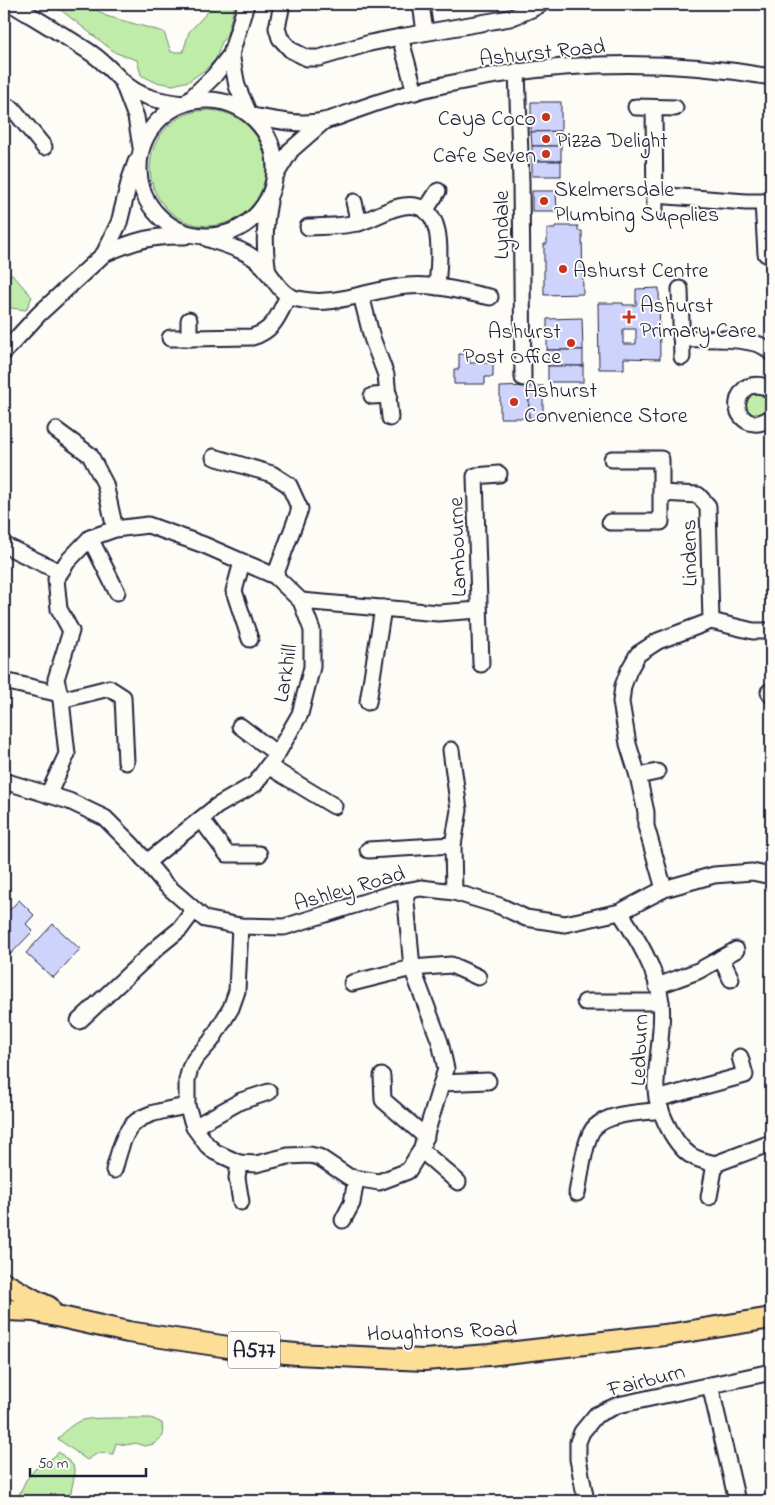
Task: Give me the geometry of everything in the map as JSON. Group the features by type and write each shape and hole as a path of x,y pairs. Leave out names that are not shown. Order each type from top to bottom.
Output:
{"main road":[{"name":"Houghtons Road","path":"4,1284 36,1301 86,1322"},
{"name":"Houghtons Road","path":"4,1310 34,1311 174,1340 242,1349 296,1354 424,1360 490,1355 673,1334 771,1318"}],"street":[{"path":"12,4 90,53 115,73 123,83 136,117 141,149 138,174 144,195 155,214 173,228 239,250 251,256 260,263 274,282 288,296 296,299 315,301 341,300 409,285 437,287 490,297"},
{"path":"104,254 119,223 130,179 151,129 165,114 185,103 214,76 231,54 246,4"},
{"path":"282,4 277,28 280,38 291,50 307,58 319,58 370,43 425,32 510,18 541,4"},
{"path":"421,4 425,32"},
{"path":"400,37 415,92"},
{"path":"231,54 237,86 250,115 267,134 274,154 275,176 265,222 264,240 268,273"},
{"name":"Ashurst Road","path":"250,115 289,122 323,122 362,108 442,85 566,66 624,64 702,67 771,77"},
{"name":"Lyndale","path":"517,72 521,182 523,378"},
{"path":"123,83 151,99 185,103 207,100 222,102 250,115"},
{"path":"4,105 12,109 44,147"},
{"path":"636,107 675,108"},
{"path":"654,108 655,211"},
{"name":"Ashurst Road","path":"275,176 291,150 323,122"},
{"path":"425,211 438,191"},
{"path":"655,194 767,202 766,254"},
{"path":"4,352 39,314 104,254 140,239 157,236 222,236 242,228 258,214 270,196"},
{"path":"354,202 359,223"},
{"path":"308,227 341,226 359,223 404,206 420,208 425,211 434,223 438,236 440,251 437,287"},
{"path":"680,290 682,357"},
{"path":"361,295 372,338 386,375 390,418"},
{"path":"170,338 252,337 260,335 274,323 288,296"},
{"path":"189,320 189,338"},
{"path":"681,339 713,338 738,340 758,344 765,347 771,354"},
{"path":"770,385 747,387 738,398 737,404 742,417 753,423 760,423 771,417"},
{"path":"372,396 389,396"},
{"path":"56,430 90,455 105,484 115,529"},
{"path":"214,457 272,474 289,486 300,509 275,576"},
{"name":"Lindens","path":"610,522 661,522 662,494 661,459 612,459"},
{"name":"Lambourne","path":"481,664 475,476 499,474"},
{"name":"Lindens","path":"662,494 698,495 708,506 711,621"},
{"name":"Larkhill","path":"60,572 66,562 90,538 115,529 148,525 204,544 275,576 301,601 312,630 312,667 300,714 277,754 255,784 217,806 147,862"},
{"path":"90,538 117,592"},
{"path":"4,545 60,572 56,579 59,609 70,632 56,679 61,697 66,754 48,795"},
{"name":"Larkhill","path":"242,562 234,591 250,640"},
{"name":"Lambourne","path":"301,601 438,613 479,610"},
{"path":"368,702 383,608"},
{"path":"664,889 646,826 646,812 628,744 621,702 623,686 629,670 638,654 658,641 711,621 753,631 771,631"},
{"path":"4,681 61,697 109,688 123,697 126,762"},
{"path":"240,726 277,754"},
{"path":"451,750 459,810 453,844 454,892"},
{"path":"268,766 334,806"},
{"path":"638,776 657,772"},
{"name":"Ashley Road","path":"4,781 69,801 105,818 132,844 166,884 205,919 240,926 284,927 390,894 421,888 454,892 500,906 526,918 565,924 620,912 664,889 714,875 752,872 771,876"},
{"path":"201,819 227,854 259,854"},
{"path":"368,850 453,844"},
{"path":"240,926 239,965 234,1000 221,1026 195,1059 187,1080 187,1106 194,1127 207,1145 215,1152 239,1162 256,1164 288,1156 310,1154 319,1157 342,1174 356,1179 379,1182 408,1170 424,1143 446,1070 440,1042 412,968 405,891"},
{"path":"80,1022 159,946 180,929 194,910"},
{"name":"Ledburn","path":"620,912 649,964 661,1002 656,1084 659,1104 672,1136 690,1155 715,1164"},
{"name":"Ledburn","path":"657,986 698,971 736,950"},
{"path":"721,958 731,979"},
{"path":"352,982 412,968 451,966 478,977"},
{"name":"Ledburn","path":"585,1002 661,1002"},
{"name":"Ledburn","path":"577,1193 586,1145 594,1127 612,1117 659,1104 744,1075 740,1057"},
{"path":"382,1076 383,1100 458,1182"},
{"path":"442,1083 488,1081"},
{"path":"194,1127 241,1101 269,1092"},
{"path":"114,1170 123,1141 129,1130 136,1123 156,1113 187,1106"},
{"path":"709,1197 715,1164 771,1143"},
{"path":"239,1162 236,1178 242,1202"},
{"path":"343,1220 352,1203 356,1179"},
{"name":"Fairburn","path":"586,1501 578,1459 578,1442 582,1432 596,1415 618,1405 771,1372"},
{"name":"Fairburn","path":"710,1385 737,1501"}],"green space":[{"path":"53,4 87,4 106,16 164,32 171,52 183,52 189,32 215,4 235,4 227,34 216,59 189,81 173,85 155,82 141,75 137,60 116,53"},
{"path":"208,110 230,115 249,127 261,146 266,168 261,190 249,209 230,221 208,226 186,221 167,209 155,190 150,168 155,146 167,127 186,115"},
{"path":"12,274 32,297 26,310 4,307 4,276"},
{"path":"758,391 767,395 771,404 767,413 758,417 749,413 745,404 749,395"},
{"path":"95,1418 151,1418 162,1423 163,1436 154,1444 144,1446 136,1443 126,1445 116,1443 113,1454 98,1453 87,1460 58,1439 71,1426 82,1420"},
{"path":"59,1452 73,1465 75,1473 69,1501 16,1501 26,1480 35,1469"}],"building":[{"name":"Caya Coco","path":"531,102 561,102 561,131 531,132"},
{"name":"Pizza Delight","path":"561,131 561,146 532,146 531,132"},
{"name":"Cafe Seven","path":"532,146 561,146 561,161 532,161"},
{"path":"532,161 561,161 561,176 532,176"},
{"name":"Skelmersdale Plumbing Supplies","path":"532,191 556,191 557,211 532,211"},
{"name":"Ashurst Centre","path":"555,226 578,226 578,231 582,231 583,294 544,295 544,244 547,244 547,229 555,229"},
{"name":"Ashurst Primary Care","path":"659,288 660,359 624,358 624,369 599,369 598,303 636,305 636,289","holes":["623,329 636,329 636,344 623,344"]},
{"path":"582,318 583,350 547,350 547,319"},
{"path":"547,350 583,350 583,366 548,366"},
{"path":"459,354 469,354 470,363 493,363 493,377 485,377 485,384 454,384 454,369 459,369"},
{"path":"548,366 583,366 583,382 548,382"},
{"name":"Ashurst Convenience Store","path":"529,386 529,418 500,418 500,387"},
{"path":"529,386 543,386 543,418 529,418"},
{"path":"19,900 34,915 26,924 33,931 4,961 4,916"},
{"path":"53,924 80,949 53,978 26,953"}],"place":[{"name":"Caya Coco","path":"546,117"},
{"name":"Pizza Delight","path":"546,139"},
{"name":"Cafe Seven","path":"546,154"},
{"name":"Skelmersdale Plumbing Supplies","path":"544,201"},
{"name":"Ashurst Centre","path":"563,269"},
{"name":"Ashurst Primary Care","path":"629,317"},
{"name":"Ashurst Post Office","path":"571,343"},
{"name":"Ashurst Convenience Store","path":"514,402"}]}
